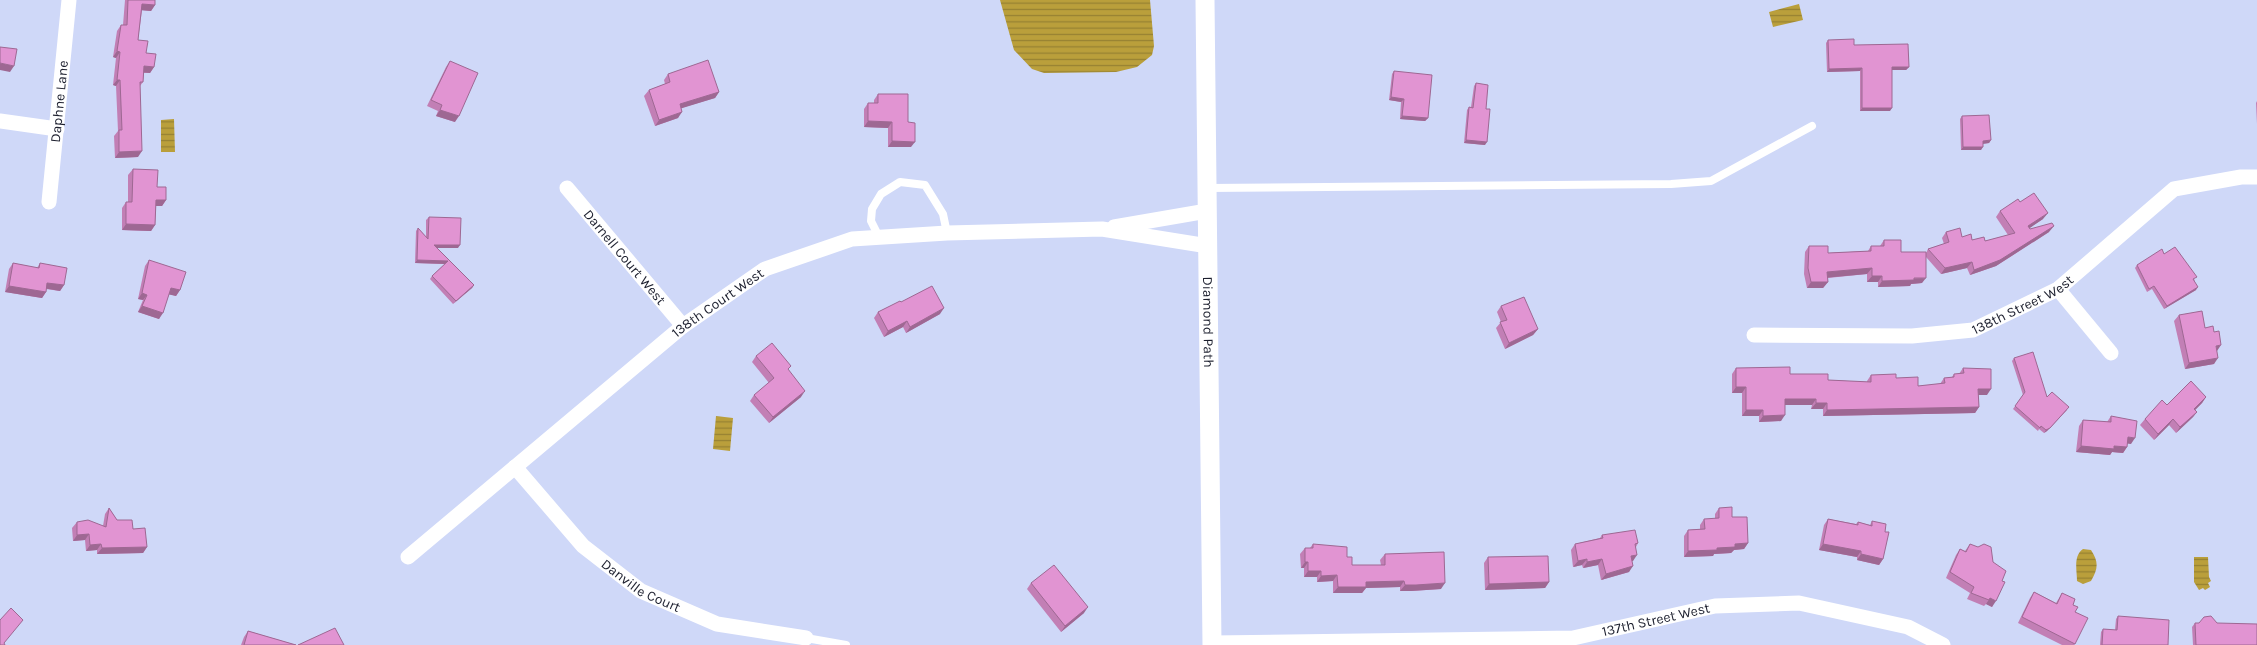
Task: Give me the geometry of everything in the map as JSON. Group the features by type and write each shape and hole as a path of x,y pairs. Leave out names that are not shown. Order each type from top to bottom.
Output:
{"street":[{"name":"Daphne Lane","path":"49,202 69,0"},
{"name":"Diamond Path","path":"1205,0 1212,644"},
{"path":"0,120 57,129"},
{"name":"138th Street West","path":"1754,335 1912,336 1973,330 2058,289 2174,189 2241,177 2257,177"},
{"name":"Darnell Court West","path":"567,188 683,326"},
{"name":"138th Court West","path":"408,557 683,326 765,269 852,238 947,233 1102,229 1208,211"},
{"name":"138th Court West","path":"1102,229 1208,246"},
{"path":"2058,289 2110,353"},
{"name":"Danville Court","path":"515,467 583,546 641,591 716,624 806,638"},
{"name":"137th Street West","path":"1212,644 1573,638 1715,606 1799,604 1908,627 1943,645"}],"lane":[{"path":"1207,188 1671,184 1711,181 1812,126"},
{"path":"879,237 872,221 872,209 881,194 900,182 924,184 943,214 947,233"},
{"path":"806,638 846,645"}],"shaded area":[{"path":"1000,0 1150,0 1154,46 1152,55 1137,67 1116,72 1044,73 1032,69 1014,50"},
{"path":"1799,4 1803,20 1773,27 1769,12"},
{"path":"174,119 175,152 161,152 161,120"},
{"path":"716,416 733,418 730,451 713,449"},
{"path":"2083,549 2091,550 2097,566 2091,581 2083,584 2077,581 2076,564 2078,555"},
{"path":"2194,557 2208,557 2211,581 2208,583 2210,587 2205,590 2203,588 2199,590 2194,582"}],"building":[{"path":"128,0 155,0 155,5 142,4 138,40 148,41 146,53 156,54 154,67 144,66 143,82 140,82 142,151 119,152 119,130 122,130 120,80 117,80 120,52 117,51 121,25 127,25"},
{"path":"1854,39 1854,45 1908,44 1909,67 1892,67 1892,108 1862,108 1862,68 1829,69 1828,40"},
{"path":"0,47 17,49 14,66 0,63"},
{"path":"708,60 719,92 680,104 682,112 659,120 649,90 670,82 668,74"},
{"path":"450,61 478,73 459,116 440,110 442,105 431,100"},
{"path":"1394,71 1432,75 1428,118 1402,116 1404,99 1391,97"},
{"path":"1476,83 1488,85 1486,109 1490,109 1487,142 1466,140 1469,107 1473,108"},
{"path":"878,94 908,94 908,122 915,123 915,142 892,141 892,122 868,121 868,103 878,103"},
{"path":"1989,115 1991,140 1983,141 1983,147 1963,147 1962,116"},
{"path":"133,169 158,170 157,187 166,187 166,200 156,200 155,225 126,224 126,202 132,202"},
{"path":"2034,193 2048,213 2028,226 2030,229 2052,223 2054,226 2000,260 1974,270 1972,262 1945,268 1928,249 1949,242 1946,232 1960,228 1962,237 1971,234 1972,240 1984,237 1985,241 2015,233 2000,211 2018,199 2020,202"},
{"path":"429,217 461,218 460,245 434,245 474,285 456,301 432,276 448,261 417,260 418,228 428,239"},
{"path":"1884,240 1901,240 1901,252 1926,252 1926,278 1882,281 1882,276 1872,276 1872,268 1827,272 1828,282 1811,282 1808,268 1809,246 1828,246 1828,253 1871,251 1871,246 1884,246"},
{"path":"2175,247 2197,277 2193,279 2198,287 2167,306 2154,286 2149,289 2137,265 2162,249 2164,254"},
{"path":"149,260 186,272 180,290 171,288 163,313 142,306 147,295 142,293"},
{"path":"13,263 39,268 40,263 67,268 64,285 47,283 46,292 9,286"},
{"path":"932,286 944,308 910,327 907,321 888,331 878,312"},
{"path":"1524,297 1538,329 1509,343 1500,322 1507,320 1501,306"},
{"path":"2202,311 2205,328 2213,326 2214,332 2219,331 2221,345 2216,346 2218,358 2189,363 2179,315"},
{"path":"772,343 791,366 788,369 805,391 773,417 754,395 774,378 756,356"},
{"path":"2033,352 2047,397 2052,392 2069,407 2046,430 2041,426 2040,428 2015,406 2025,392 2014,358"},
{"path":"1790,367 1790,374 1828,374 1828,380 1871,382 1871,375 1896,374 1896,378 1918,377 1918,386 1945,383 1944,378 1964,373 1963,368 1991,369 1991,389 1978,389 1979,407 1827,410 1827,403 1816,403 1816,399 1785,399 1785,415 1763,416 1763,410 1746,410 1746,387 1736,387 1736,368"},
{"path":"2191,381 2206,397 2194,409 2197,412 2180,427 2173,419 2158,434 2145,419 2162,400 2167,405"},
{"path":"2111,416 2137,421 2135,438 2128,437 2127,447 2114,446 2114,449 2081,446 2083,420 2111,422"},
{"path":"1732,507 1732,517 1747,517 1748,543 1735,544 1735,547 1717,548 1717,550 1688,551 1688,530 1705,529 1704,519 1719,518 1719,508"},
{"path":"109,508 117,520 132,520 133,529 145,528 147,547 102,548 101,544 90,545 89,534 77,535 77,522 88,520 106,527"},
{"path":"1828,519 1858,525 1858,522 1872,526 1872,521 1886,524 1885,532 1889,532 1883,559 1861,554 1861,551 1823,544"},
{"path":"1635,530 1638,543 1635,544 1637,555 1631,556 1633,566 1606,574 1602,559 1587,562 1587,559 1578,561 1575,544 1603,538 1602,535"},
{"path":"1313,544 1347,547 1347,557 1352,557 1352,565 1385,565 1385,554 1444,552 1445,583 1405,585 1404,581 1366,582 1366,587 1338,587 1337,575 1321,576 1321,571 1308,571 1308,562 1305,562 1305,548 1313,548"},
{"path":"1970,544 1978,547 1984,544 1991,547 1993,562 2006,571 2002,581 2005,582 1996,601 1971,593 1974,587 1950,572 1960,549 1966,552"},
{"path":"1548,556 1549,582 1489,584 1488,557"},
{"path":"1054,565 1088,607 1065,626 1031,583"},
{"path":"2034,592 2057,604 2062,593 2075,599 2073,605 2078,607 2075,612 2088,618 2075,644 2022,617"},
{"path":"11,608 23,620 4,643 5,645 0,645 0,620"},
{"path":"2118,616 2169,620 2168,645 2102,645 2103,629 2117,630"},
{"path":"2211,616 2217,623 2257,624 2257,645 2196,645 2195,623 2199,623 2204,617"},
{"path":"335,628 344,645 298,645"},
{"path":"248,631 296,645 244,645"}]}
